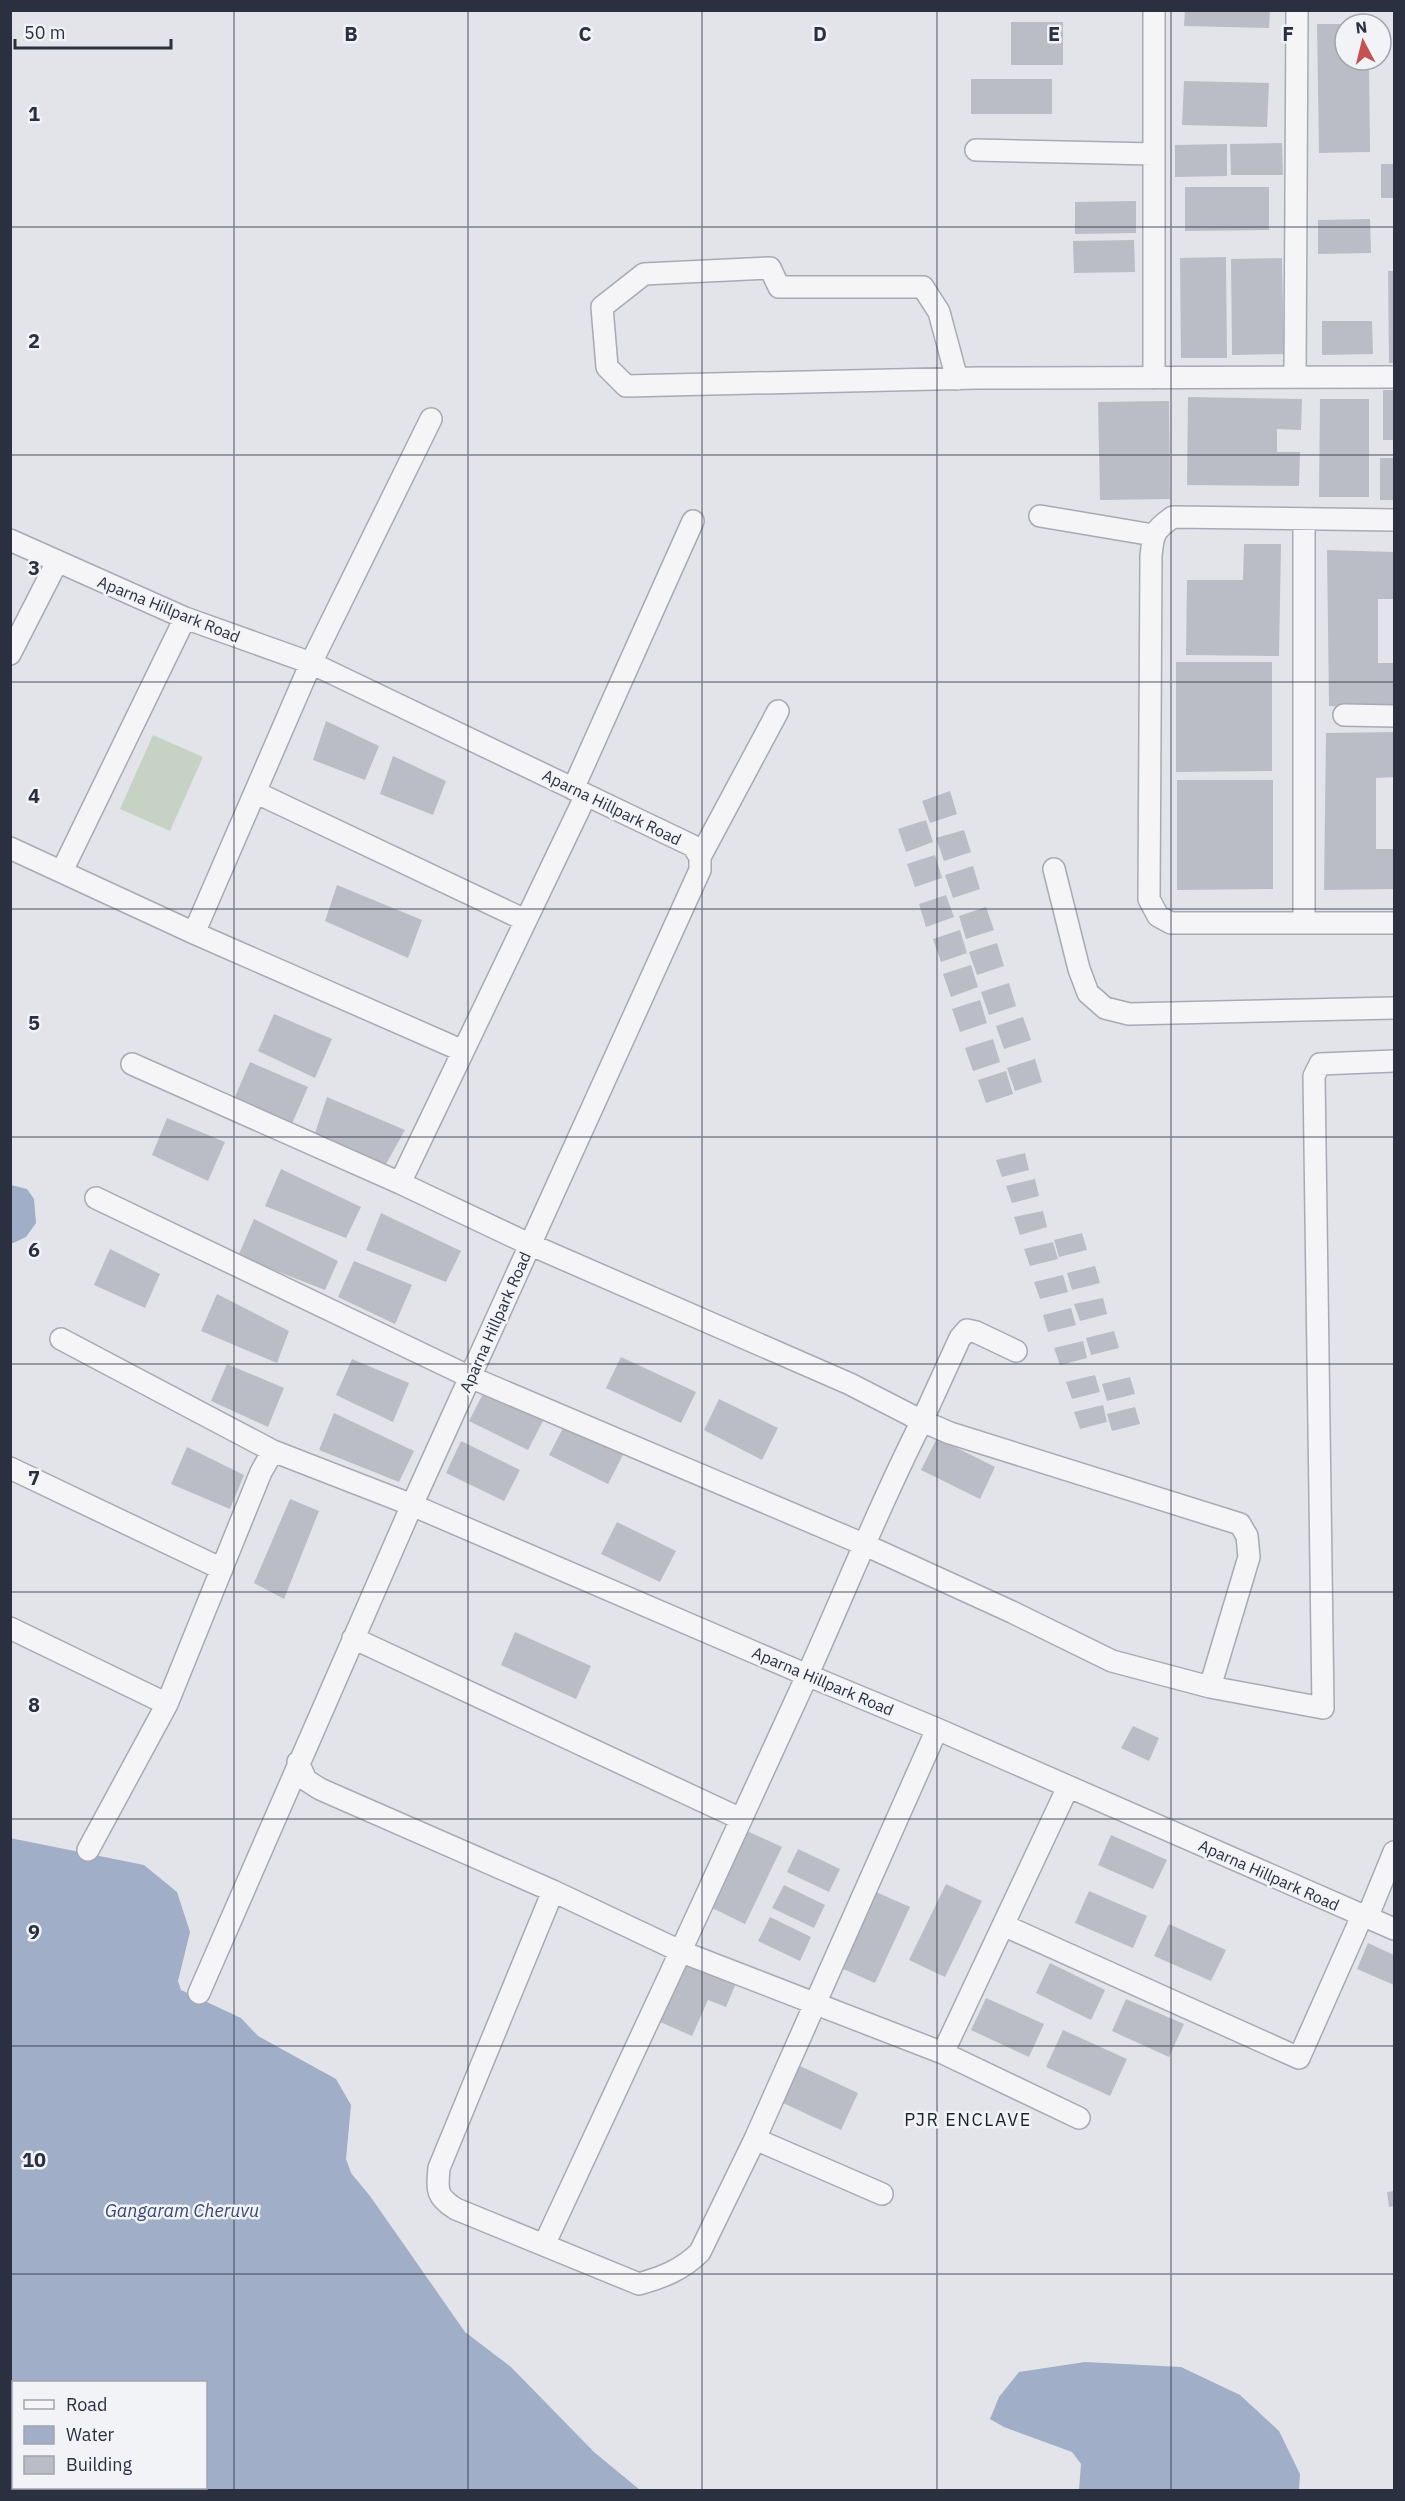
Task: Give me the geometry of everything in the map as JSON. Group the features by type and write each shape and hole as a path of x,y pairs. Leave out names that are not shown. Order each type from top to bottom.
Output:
{"street":[{"path":"1154,10 1154,378"},
{"path":"1295,377 1297,10"},
{"path":"976,150 1154,154"},
{"path":"957,379 939,312 923,287 779,287 770,268 644,274 602,307 607,367 626,386 957,379 1395,377"},
{"path":"194,933 311,663 431,419"},
{"path":"1040,516 1153,535"},
{"path":"1395,520 1173,517 1160,526 1153,535 1149,899 1158,916 1171,923 1395,923"},
{"path":"1304,520 1304,923"},
{"path":"400,1183 525,920 693,521"},
{"name":"Aparna Hillpark Road","path":"10,540 185,618 311,663 693,846 700,857 700,870 412,1505 937,1729 1395,1929"},
{"path":"10,654 57,562"},
{"path":"62,871 185,618"},
{"path":"700,857 778,711"},
{"path":"1344,715 1395,716"},
{"path":"255,792 525,920"},
{"path":"10,848 194,933 463,1051"},
{"path":"1054,869 1079,969 1088,993 1105,1008 1129,1014 1395,1008"},
{"path":"96,1198 470,1377 863,1544 1012,1612 1112,1661 1210,1687 1323,1708 1314,1076 1320,1064 1395,1061"},
{"path":"132,1064 400,1183 529,1244 850,1384 950,1433 1240,1524 1247,1536 1249,1557 1210,1687"},
{"path":"544,2245 682,1952 807,1675 863,1544 960,1338 967,1330 976,1332 1016,1351"},
{"path":"61,1339 273,1451 412,1505 199,1993"},
{"path":"88,1850 167,1704 261,1472 273,1451"},
{"path":"10,1468 222,1569"},
{"path":"10,1628 167,1704"},
{"path":"353,1638 741,1820"},
{"path":"553,1891 439,2168 437,2190 444,2202 456,2209 639,2284 666,2277 700,2252 754,2139 937,1729"},
{"path":"298,1762 306,1780 320,1789 553,1891 682,1952 943,2053 1079,2118"},
{"path":"943,2053 1068,1786"},
{"path":"1003,1925 1299,2058 1395,1852"},
{"path":"754,2139 882,2194"}],"green space":[{"path":"153,735 203,757 170,831 120,809"}],"water":[{"path":"11,1185 27,1189 34,1199 36,1223 26,1237 11,1244"},
{"name":"Gangaram Cheruvu","path":"10,1838 144,1865 177,1892 190,1932 178,1981 181,1990 241,2018 258,2036 336,2079 351,2105 346,2159 351,2173 370,2196 465,2332 511,2367 594,2452 640,2490 11,2490"},
{"path":"1085,2362 1181,2367 1240,2395 1279,2431 1300,2474 1299,2490 1079,2490 1081,2464 1072,2452 1004,2427 990,2419 999,2397 1019,2372"}],"building":[{"path":"1185,10 1270,10 1269,28 1184,26"},
{"path":"1011,22 1063,22 1063,65 1011,65"},
{"path":"1317,24 1333,24 1333,72 1369,72 1370,152 1319,153"},
{"path":"971,79 1052,79 1052,114 971,114"},
{"path":"1184,81 1269,83 1267,127 1182,125"},
{"path":"1282,143 1283,175 1231,175 1230,144"},
{"path":"1227,144 1227,176 1175,177 1175,145"},
{"path":"1381,164 1394,164 1394,198 1381,198"},
{"path":"1185,187 1269,187 1269,230 1185,231"},
{"path":"1136,201 1136,233 1075,234 1075,202"},
{"path":"1370,219 1371,253 1318,254 1318,220"},
{"path":"1134,240 1135,272 1074,273 1073,241"},
{"path":"1226,257 1227,358 1181,358 1180,258"},
{"path":"1282,258 1284,354 1232,355 1231,259"},
{"path":"1388,271 1394,271 1394,363 1389,363"},
{"path":"1322,321 1372,321 1373,354 1322,355"},
{"path":"1383,390 1394,390 1394,440 1383,440"},
{"path":"1188,397 1302,399 1301,430 1277,429 1277,452 1300,452 1299,486 1187,485"},
{"path":"1320,399 1369,399 1369,497 1319,497"},
{"path":"1169,401 1170,499 1100,500 1098,402"},
{"path":"1380,458 1394,458 1394,500 1380,500"},
{"path":"1244,544 1281,544 1279,656 1186,655 1187,580 1243,580"},
{"path":"1327,550 1394,552 1394,599 1378,599 1378,663 1394,663 1394,708 1329,706"},
{"path":"1176,662 1272,662 1272,771 1176,772"},
{"path":"326,721 379,746 365,780 313,760"},
{"path":"1394,732 1394,777 1376,778 1376,849 1394,849 1394,889 1324,890 1326,733"},
{"path":"393,756 446,781 433,815 380,794"},
{"path":"1177,780 1273,780 1273,889 1177,890"},
{"path":"950,791 957,814 930,823 922,801"},
{"path":"926,820 933,842 906,852 898,829"},
{"path":"964,830 971,852 944,861 936,838"},
{"path":"935,855 942,878 915,887 907,864"},
{"path":"973,866 980,889 953,898 945,875"},
{"path":"337,885 422,920 408,958 325,921"},
{"path":"946,895 954,917 926,927 919,904"},
{"path":"986,907 994,930 966,939 959,916"},
{"path":"960,930 967,953 941,962 933,939"},
{"path":"997,943 1004,966 977,975 969,952"},
{"path":"971,965 978,987 951,997 943,974"},
{"path":"1009,983 1016,1006 989,1015 981,992"},
{"path":"980,1000 987,1023 960,1032 952,1009"},
{"path":"274,1014 332,1039 315,1078 258,1051"},
{"path":"1023,1017 1031,1040 1004,1049 996,1026"},
{"path":"993,1039 1000,1062 973,1071 965,1048"},
{"path":"1035,1059 1042,1082 1015,1091 1007,1068"},
{"path":"250,1062 308,1087 291,1126 234,1099"},
{"path":"1006,1071 1013,1094 986,1103 978,1080"},
{"path":"327,1097 405,1130 386,1164 314,1136"},
{"path":"167,1118 225,1142 208,1181 152,1155"},
{"path":"1025,1153 1029,1170 1002,1177 996,1160"},
{"path":"281,1169 361,1207 346,1238 265,1206"},
{"path":"1035,1179 1039,1196 1012,1203 1006,1186"},
{"path":"1043,1211 1047,1227 1020,1235 1014,1217"},
{"path":"381,1213 461,1251 446,1282 366,1250"},
{"path":"254,1219 338,1261 325,1290 238,1256"},
{"path":"1082,1233 1087,1250 1059,1257 1054,1240"},
{"path":"1053,1242 1058,1259 1030,1266 1024,1249"},
{"path":"110,1249 160,1274 145,1308 94,1285"},
{"path":"354,1261 412,1285 395,1324 338,1297"},
{"path":"1095,1266 1100,1283 1072,1290 1067,1273"},
{"path":"1063,1275 1068,1292 1040,1299 1034,1282"},
{"path":"217,1294 289,1331 277,1363 201,1331"},
{"path":"1103,1298 1107,1314 1080,1321 1074,1304"},
{"path":"1071,1308 1076,1325 1048,1332 1043,1315"},
{"path":"1114,1331 1119,1348 1091,1355 1086,1338"},
{"path":"1083,1341 1087,1358 1060,1365 1054,1348"},
{"path":"621,1357 696,1392 681,1423 606,1388"},
{"path":"352,1359 409,1383 393,1422 336,1395"},
{"path":"227,1364 284,1388 268,1427 211,1401"},
{"path":"1095,1375 1100,1392 1072,1399 1066,1382"},
{"path":"1130,1377 1135,1394 1107,1401 1102,1384"},
{"path":"485,1390 544,1419 528,1450 469,1421"},
{"path":"719,1399 778,1428 762,1460 704,1430"},
{"path":"1103,1405 1107,1422 1080,1429 1074,1412"},
{"path":"1135,1407 1140,1424 1112,1431 1107,1414"},
{"path":"334,1413 414,1451 399,1482 319,1450"},
{"path":"565,1424 624,1453 608,1484 549,1455"},
{"path":"937,1438 995,1467 980,1499 921,1470"},
{"path":"461,1441 520,1470 504,1501 446,1473"},
{"path":"187,1447 244,1475 230,1509 171,1484"},
{"path":"290,1499 319,1511 284,1599 254,1583"},
{"path":"617,1522 676,1551 660,1582 601,1554"},
{"path":"515,1632 591,1666 576,1699 501,1665"},
{"path":"1133,1726 1159,1738 1149,1761 1121,1748"},
{"path":"747,1831 782,1847 745,1924 710,1907"},
{"path":"1111,1835 1167,1860 1153,1889 1098,1865"},
{"path":"798,1849 840,1869 829,1892 787,1872"},
{"path":"946,1884 982,1901 945,1977 909,1960"},
{"path":"784,1885 825,1905 814,1928 772,1908"},
{"path":"1089,1891 1147,1916 1133,1948 1075,1923"},
{"path":"876,1892 910,1907 875,1983 841,1968"},
{"path":"770,1917 811,1937 800,1961 758,1941"},
{"path":"1169,1924 1226,1950 1211,1981 1154,1956"},
{"path":"1368,1943 1394,1955 1394,1985 1357,1969"},
{"path":"687,1959 737,1981 726,2007 708,2000 692,2036 658,2021"},
{"path":"1050,1963 1105,1990 1091,2020 1036,1993"},
{"path":"986,1998 1044,2024 1029,2057 971,2030"},
{"path":"1126,1999 1184,2024 1169,2057 1112,2031"},
{"path":"1063,2030 1127,2059 1110,2096 1046,2067"},
{"path":"798,2065 858,2093 841,2130 781,2102"},
{"path":"1394,2191 1394,2206 1389,2207 1387,2192"}],"district":[{"name":"PJR ENCLAVE","path":"968,2120"}]}
